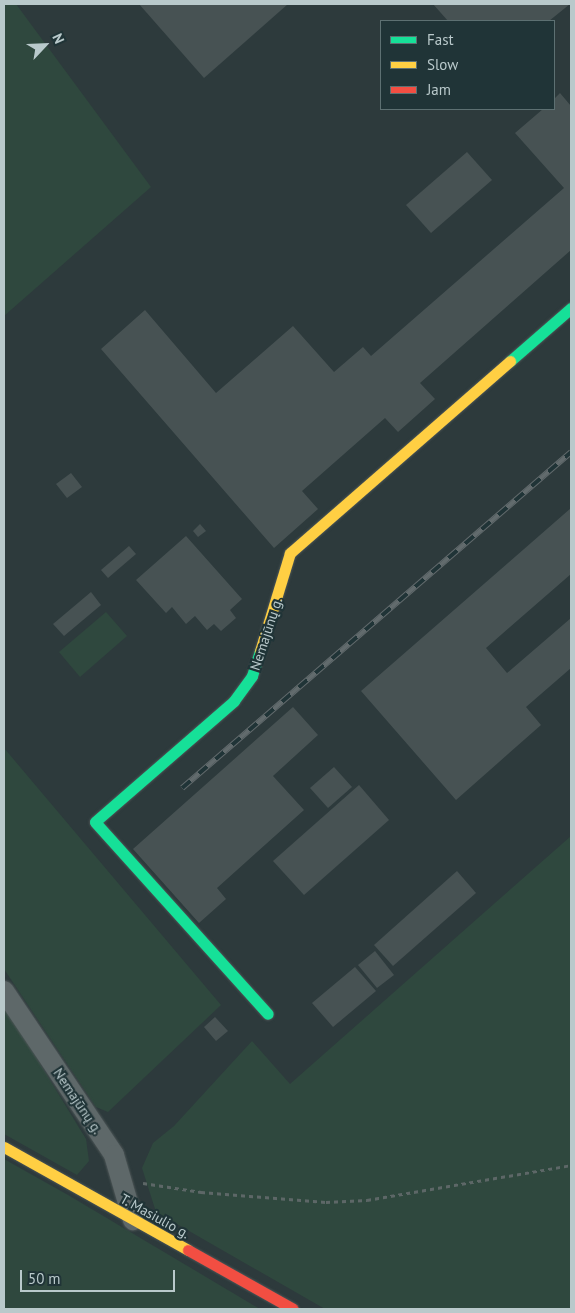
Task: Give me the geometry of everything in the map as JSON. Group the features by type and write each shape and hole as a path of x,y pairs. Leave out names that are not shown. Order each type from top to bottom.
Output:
{"street":[{"name":"Nemajūnų g.","path":"268,1014 95,822 234,701 252,676 290,553 571,308"},
{"name":"Nemajūnų g.","path":"4,991 114,1155 133,1220"},
{"name":"T. Masiulio g.","path":"4,1147 292,1309"}],"path":[{"path":"121,1179 201,1192 326,1202 367,1200 571,1165"}],"green space":[{"path":"4,4 16,4 151,187 4,316"},
{"path":"106,612 127,636 80,677 59,652"},
{"path":"4,748 221,1005 108,1112 96,1107 4,969"},
{"path":"571,836 571,1309 325,1309 156,1212 142,1168 153,1143 174,1126 252,1041 290,1084"},
{"path":"4,1005 86,1139 89,1161 77,1175 4,1134"},
{"path":"4,1159 68,1195 260,1309 4,1309"}],"building":[{"path":"139,4 288,4 204,78"},
{"path":"433,4 570,4 550,20 447,20"},
{"path":"560,93 571,106 571,250 420,383 435,399 398,432 385,418 302,491 318,509 274,548 101,349 145,310 216,393 293,326 334,372 363,347 371,356 564,188 515,133 542,110 555,110 555,98"},
{"path":"467,152 492,180 431,233 406,205"},
{"path":"71,473 82,487 67,498 56,484"},
{"path":"571,508 571,574 486,648 507,673 571,618 571,668 526,707 541,725 456,800 361,691"},
{"path":"200,524 206,531 198,537 193,531"},
{"path":"186,536 242,599 230,610 236,618 221,631 214,624 207,630 195,616 186,624 172,607 166,613 136,580"},
{"path":"129,546 136,554 108,578 101,570"},
{"path":"91,592 101,605 64,636 53,624"},
{"path":"293,707 318,735 273,776 304,810 217,888 226,899 199,923 133,849"},
{"path":"334,767 352,787 328,808 310,788"},
{"path":"359,785 389,820 304,895 273,861"},
{"path":"457,871 476,893 393,966 374,945"},
{"path":"375,951 394,975 377,988 358,965"},
{"path":"355,967 376,991 333,1027 312,1003"},
{"path":"215,1017 228,1031 216,1041 204,1027"}],"railway":[{"path":"182,788 571,452"}],"traffic: fast":[{"path":"510,361 571,308"},
{"path":"260,651 252,676 234,701 95,822 268,1014"}],"traffic: slow":[{"path":"260,651 290,553 510,361"},
{"path":"4,1147 188,1250"}],"traffic: jam":[{"path":"188,1250 293,1309"}]}
